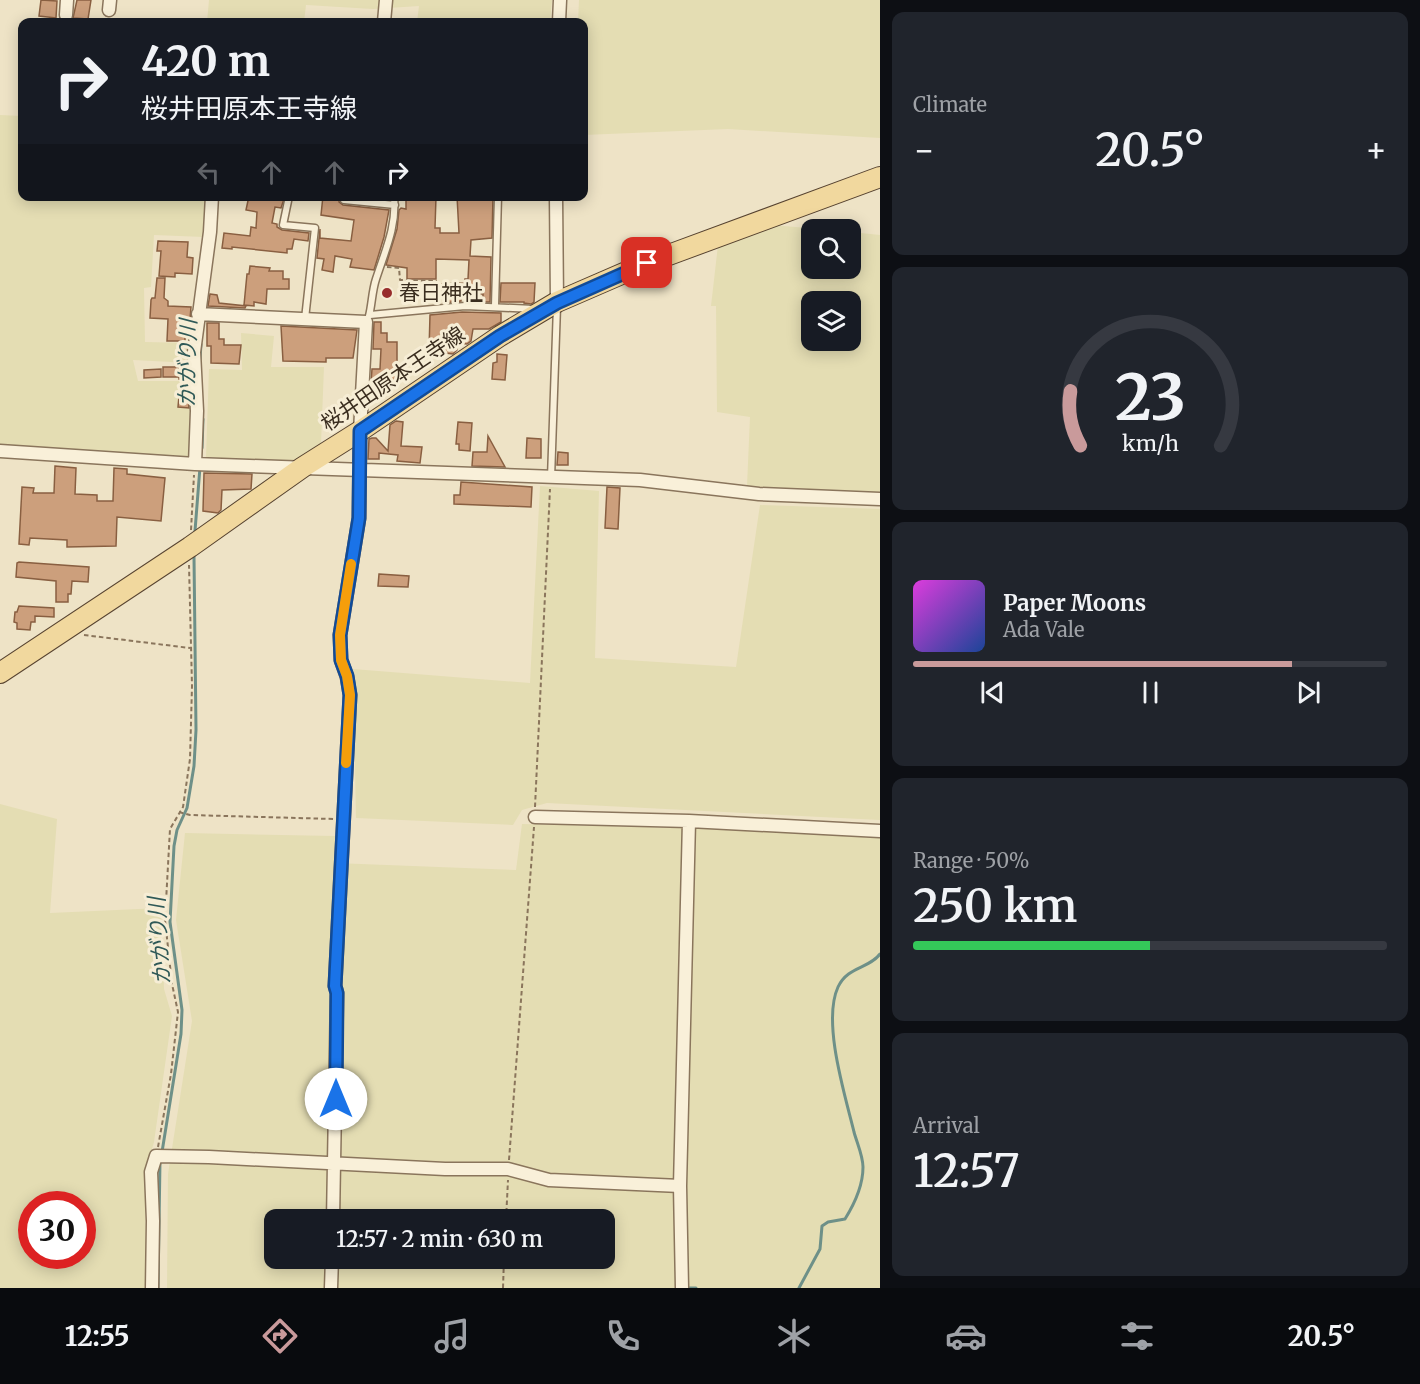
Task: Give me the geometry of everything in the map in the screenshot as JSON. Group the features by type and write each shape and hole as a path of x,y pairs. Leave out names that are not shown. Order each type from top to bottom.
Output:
{"main road":[{"name":"桜井田原本王寺線","path":"0,673 190,547 303,467 500,336 551,306 647,263 880,177"}],"street":[{"path":"66,15 67,0"},
{"path":"384,18 386,0"},
{"path":"559,18 560,0"},
{"path":"195,464 197,411 194,352 210,232 212,201"},
{"path":"551,306 556,201"},
{"path":"198,314 305,319 368,318 360,431 359,518 340,635 341,660 347,676 350,695 335,986 337,993 336,1163 334,1209"},
{"path":"0,451 195,464 640,480 759,494 880,499"},
{"path":"535,817 689,821 880,831"},
{"path":"681,1286 680,1186 689,821"},
{"path":"152,1288 151,1172 156,1156 445,1169 508,1169 549,1180 680,1186"},
{"path":"331,1288 332,1269"}],"lane":[{"path":"288,201 283,225 315,228 305,319"},
{"path":"354,201 395,205"},
{"path":"395,201 392,232 368,318 431,308 551,306 551,478"},
{"path":"495,306 498,266 498,201"}],"path":[{"path":"382,267 399,268 400,280 435,281 431,308"},
{"path":"156,1156 178,1021 165,920 170,829 183,807 190,759 192,686 190,547 195,464"},
{"path":"506,1209 535,817 551,478"},
{"path":"82,635 190,648"},
{"path":"178,812 190,815 273,819 338,819 343,815"},
{"path":"503,1288 504,1269"}],"shaded area":[{"path":"209,0 552,0 550,18 418,18 419,6 373,9 306,5 304,18 207,18"},
{"path":"579,0 880,0 880,138 728,129 588,135 588,18 578,18"},
{"path":"0,115 18,116 18,201 206,201 204,237 154,235 151,287 144,288 145,342 192,343 191,363 133,360 138,381 190,381 193,440 191,457 0,450"},
{"path":"771,225 801,227 801,279 861,279 861,233 880,235 880,495 747,486 750,417 717,412 716,306 711,306 718,245"},
{"path":"241,333 274,336 271,367 324,367 321,444 293,464 206,457 209,369 242,370"},
{"path":"540,486 599,491 595,658 736,667 760,505 880,509 880,820 547,803 522,810 513,825 356,818 353,669 530,683"},
{"path":"0,804 57,819 50,913 161,908 164,989 172,1016 154,1142 145,1174 146,1288 0,1288"},
{"path":"522,824 880,833 880,1288 167,1288 168,1174 192,1021 176,920 185,833 335,836 335,863 516,870"}],"building":[{"path":"41,0 57,1 56,18 39,16"},
{"path":"77,0 91,0 88,18 73,18"},
{"path":"248,201 283,201 281,208 275,207 272,223 277,224 277,227 282,230 309,233 308,241 294,239 292,249 287,249 287,253 222,248 224,233 250,236 251,227 256,228 257,212 246,210"},
{"path":"322,201 339,201 343,205 389,210 374,270 350,267 352,259 335,256 333,272 322,270 324,259 317,258 320,229 320,238 351,241 354,220 321,215"},
{"path":"406,201 436,201 435,228 440,228 440,233 459,233 457,201 493,201 492,238 471,240 470,256 491,257 490,302 483,302 483,294 461,293 461,301 443,303 442,284 465,283 465,279 468,279 469,260 436,259 436,279 407,279 407,268 386,265 397,229 399,210 406,209"},
{"path":"158,241 188,242 187,257 193,258 192,274 175,273 175,277 159,276 161,251 157,251"},
{"path":"250,266 270,268 269,271 283,271 283,279 289,279 289,289 267,289 266,304 254,302 254,306 244,305"},
{"path":"157,278 165,278 164,298 168,301 168,306 191,307 190,319 185,318 185,341 167,341 168,319 150,318 151,300 155,298"},
{"path":"501,283 535,283 534,302 531,304 500,302"},
{"path":"210,294 217,295 219,303 246,306 245,308 208,306"},
{"path":"462,312 501,313 501,322 489,329 473,329 471,341 467,344 458,343 457,350 453,354 429,351 430,315"},
{"path":"374,322 381,322 381,333 387,333 387,342 397,342 397,386 382,387 382,397 370,396 372,369 380,369 381,349 373,349"},
{"path":"207,323 219,323 219,339 224,339 224,345 241,345 239,364 211,363 211,346 207,346"},
{"path":"281,326 357,330 353,358 326,358 326,362 283,361"},
{"path":"497,354 507,355 505,380 492,379 493,363 497,362"},
{"path":"163,367 178,367 178,377 163,377"},
{"path":"161,369 161,377 144,378 144,370"},
{"path":"179,370 187,370 187,379 179,379"},
{"path":"179,396 188,396 189,408 178,407"},
{"path":"396,421 403,422 401,446 422,447 420,463 397,461 398,455 379,453 379,459 368,459 369,439 376,438 388,451 390,425"},
{"path":"458,422 472,423 470,451 459,450 459,444 456,444"},
{"path":"488,436 505,467 472,466 473,452 487,452"},
{"path":"527,438 541,439 541,458 526,458"},
{"path":"558,452 568,453 568,465 557,465"},
{"path":"55,466 76,468 75,494 97,495 97,501 113,501 114,468 127,469 127,474 165,478 161,521 117,517 116,546 67,547 67,540 30,538 29,545 19,544 22,487 34,488 33,493 54,493"},
{"path":"204,473 252,474 251,489 222,490 221,510 218,513 203,511"},
{"path":"461,482 532,487 531,507 454,504 454,495 460,495"},
{"path":"607,487 620,488 618,529 605,528"},
{"path":"19,562 89,567 88,582 72,581 68,602 56,602 56,581 16,577"},
{"path":"379,574 409,576 408,587 378,586"},
{"path":"19,606 54,608 54,617 35,616 35,622 31,622 30,630 17,629 17,623 14,622 15,612"}],"waterway":[{"name":"かがり川","path":"200,359 201,344"},
{"name":"かがり川","path":"202,448 203,419"},
{"name":"かがり川","path":"195,531 200,467"},
{"name":"かがり川","path":"162,1152 181,1034 182,1010 170,922 174,846 177,830 187,808 194,766 196,730 194,557"},
{"path":"799,1288 820,1249 822,1226 828,1222 845,1219 862,1181 862,1158 845,1099 832,1019 834,1002 842,980 880,954"},
{"name":"かがり川","path":"158,1288 160,1161"},
{"path":"687,1288 696,1288"}],"slow traffic":[{"path":"346,763 350,695 347,676 341,660 340,635 351,564"}],"place":[{"name":"春日神社","path":"387,293"}],"route":[{"path":"336,1099 337,993 335,986 350,695 347,676 341,660 340,635 359,518 360,431 500,336 557,303 647,263"}]}
